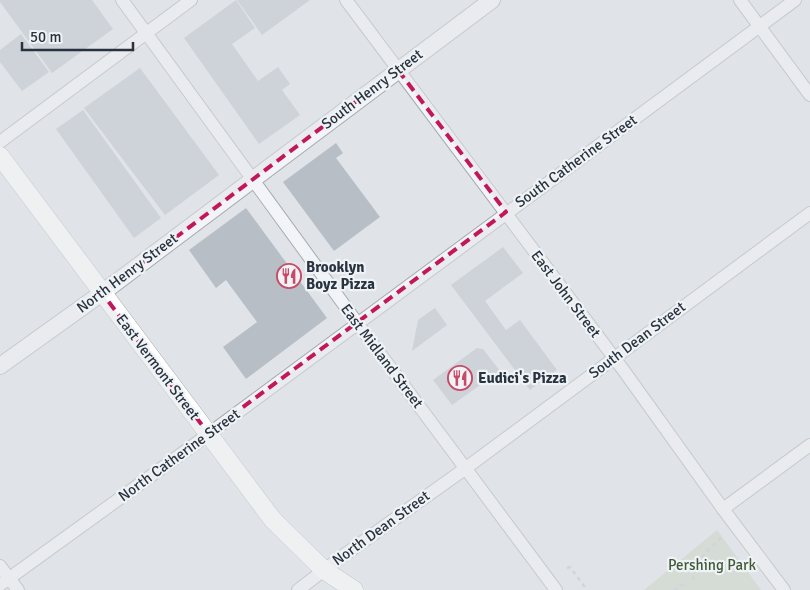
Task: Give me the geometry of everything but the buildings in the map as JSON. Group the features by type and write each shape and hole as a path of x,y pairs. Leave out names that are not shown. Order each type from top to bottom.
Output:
{"main road":[{"name":"East Vermont Street","path":"0,156 273,520 324,570"},
{"path":"324,570 354,590"}],"street":[{"name":"East Midland Street","path":"122,0 358,324 556,590"},
{"path":"0,142 191,0"},
{"name":"East John Street","path":"346,0 506,212 784,590"},
{"name":"South Henry Street","path":"253,179 492,0"},
{"path":"740,0 810,95"},
{"name":"South Catherine Street","path":"358,324 506,212 795,0"},
{"name":"North Henry Street","path":"0,366 102,293 253,179"},
{"name":"South Dean Street","path":"466,468 613,357 810,213"},
{"name":"North Catherine Street","path":"5,582 358,324"},
{"path":"723,509 810,445"},
{"name":"North Dean Street","path":"298,590 466,468"},
{"path":"0,566 5,582 18,590"}],"path":[{"path":"693,580 694,572 705,552 721,538"},
{"path":"567,568 570,567 587,590"},
{"path":"674,590 687,582"}],"highlighted area":[{"path":"398,70 506,212 208,433 102,293"}],"green space":[{"name":"Pershing Park","path":"717,530 761,590 644,590"}],"place":[{"name":"Brooklyn Boyz Pizza","path":"289,276"},
{"name":"Eudici's Pizza","path":"460,378"}]}
